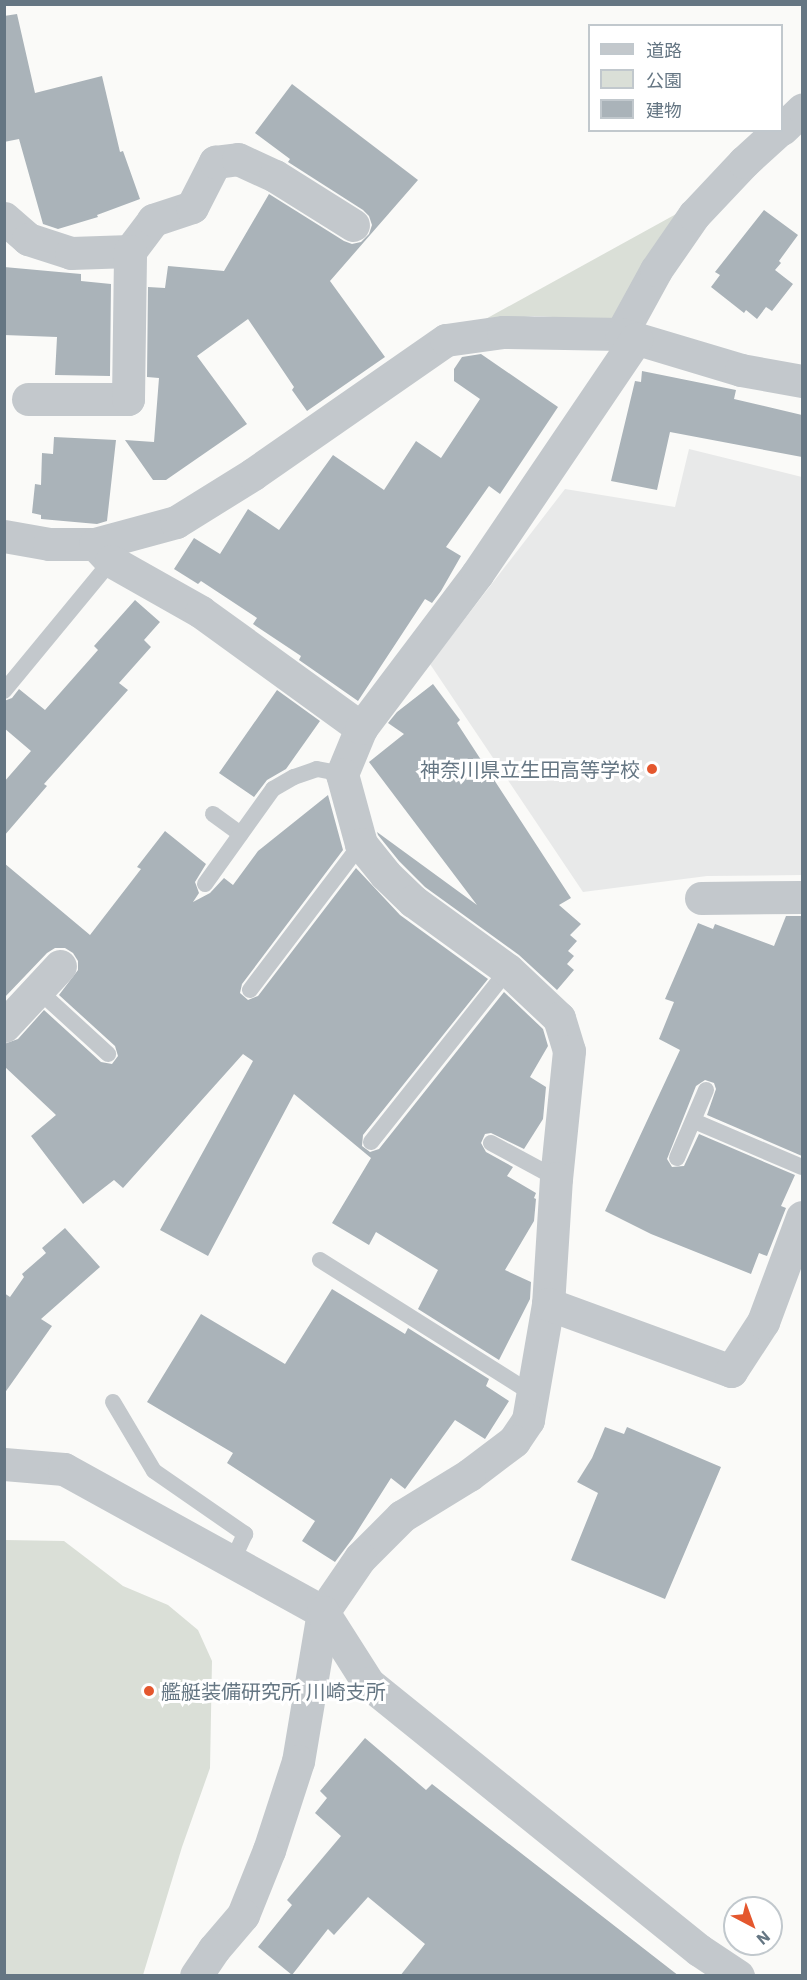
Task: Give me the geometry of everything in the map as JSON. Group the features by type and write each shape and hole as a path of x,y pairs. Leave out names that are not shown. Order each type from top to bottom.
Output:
{"street":[{"path":"783,127 802,110"},
{"path":"196,1976 214,1949 243,1915 269,1850 298,1761 322,1612 360,1558 402,1516 469,1474 514,1441 528,1420 548,1304 556,1178 569,1051 559,1018 508,970 413,901 385,874 361,844 342,774 361,728 477,574 628,336 656,270 694,215 744,162 778,132"},
{"path":"28,399 128,399 130,251 153,220 192,207 215,162 238,159 276,176 353,225"},
{"path":"4,218 28,239 71,253 130,251"},
{"path":"103,552 176,522 236,485 446,340 503,332 628,336 741,369 802,381"},
{"path":"4,536 103,552 201,612 361,728"},
{"path":"701,898 802,897"},
{"path":"4,1026 60,966"},
{"path":"548,1304 731,1371 762,1322 802,1217"},
{"path":"4,1464 64,1469 322,1612 368,1683 699,1950 738,1976"}],"lane":[{"path":"4,691 103,552"},
{"path":"205,884 273,789 294,777 317,769 342,774"},
{"path":"213,814 241,834"},
{"path":"250,990 361,844"},
{"path":"371,1142 508,970"},
{"path":"38,990 108,1054"},
{"path":"677,1158 706,1090"},
{"path":"694,1120 802,1167"},
{"path":"491,1143 556,1178"},
{"path":"320,1260 531,1393"},
{"path":"113,1402 154,1471 245,1534 232,1562"}],"shaded area":[{"name":"神奈川県立生田高等学校","path":"689,449 802,477 802,875 707,876 583,892 430,664 565,489 675,507"}],"green space":[{"path":"678,213 619,312 610,320 534,316 482,321"},
{"name":"艦艇装備研究所 川崎支所","path":"5,1540 64,1541 123,1586 168,1605 198,1630 212,1661 210,1768 182,1847 143,1975 5,1975"}],"building":[{"path":"17,14 35,93 102,76 120,152 123,151 140,199 97,215 98,217 58,229 43,224 19,139 4,142 4,16"},
{"path":"292,84 418,180 330,281 385,357 307,411 292,390 294,387 248,319 197,356 247,424 166,480 153,480 125,440 154,442 159,378 147,377 148,287 165,288 168,266 224,271 269,194 344,241 352,244 361,242 369,234 372,225 369,216 363,210 288,162 290,159 255,133"},
{"path":"764,210 798,235 775,270 793,284 772,311 766,307 757,319 746,310 744,313 711,287 720,275 715,272"},
{"path":"4,267 81,274 81,281 111,284 110,376 55,375 57,337 4,335"},
{"path":"481,354 558,407 500,494 489,486 446,547 461,556 441,591 432,603 425,599 358,701 299,660 301,656 253,624 257,618 201,581 198,584 174,569 194,538 220,554 248,509 279,530 333,455 384,490 416,441 441,458 480,399 454,381 454,369 462,357"},
{"path":"642,371 736,390 734,399 802,415 802,457 670,432 657,490 611,481 635,381 641,382"},
{"path":"54,437 116,440 107,521 97,524 41,519 41,515 32,513 35,484 41,485 42,453 53,454"},
{"path":"135,600 160,622 144,640 151,647 119,683 128,690 44,784 47,786 4,836 4,782 31,751 4,728 4,701 12,698 19,689 45,710 98,650 94,646"},
{"path":"433,684 460,720 457,723 571,898 559,905 581,924 570,935 577,941 568,951 574,956 567,964 574,970 557,990 519,955 425,887 399,861 378,835 377,832 477,905 369,762 404,734 388,723 397,712"},
{"path":"277,690 320,721 286,769 267,780 254,797 219,773"},
{"path":"328,795 343,850 242,984 240,993 248,1000 258,996 356,868 400,915 488,979 363,1135 362,1146 370,1152 379,1149 504,992 543,1029 548,1046 530,1077 546,1087 543,1119 524,1149 491,1133 485,1134 481,1143 486,1152 513,1167 507,1176 536,1193 534,1221 505,1270 531,1282 530,1299 499,1360 418,1309 438,1270 376,1232 369,1245 332,1223 371,1158 294,1094 208,1256 160,1230 253,1061 243,1054 123,1188 114,1180 83,1204 31,1136 56,1115 4,1066 4,1044 18,1039 44,1010 101,1062 112,1064 118,1056 115,1046 59,995 78,970 78,961 73,953 65,948 55,948 47,953 4,998 4,863 90,935 141,869 137,867 165,831 206,864 195,882 199,893 193,902 210,893 224,878 233,885 258,851"},
{"path":"786,916 802,916 802,1156 707,1115 716,1089 714,1083 705,1080 696,1086 667,1159 672,1167 684,1166 699,1134 795,1175 781,1206 786,1208 767,1256 759,1253 751,1274 651,1234 605,1211 680,1050 659,1039 674,1002 665,999 698,923 713,929 715,924 774,946"},
{"path":"65,1228 100,1267 41,1319 52,1326 4,1394 4,1293 10,1297 24,1277 22,1274 46,1253 42,1248"},
{"path":"332,1289 405,1334 408,1328 489,1379 486,1386 509,1401 485,1439 455,1420 405,1489 391,1478 335,1562 302,1541 315,1521 227,1463 233,1453 147,1402 201,1314 285,1364"},
{"path":"605,1427 624,1434 627,1427 721,1467 665,1599 571,1560 598,1493 577,1482 592,1458"},
{"path":"365,1738 426,1790 432,1784 679,1976 400,1976 425,1944 368,1897 334,1935 328,1929 292,1975 258,1947 292,1905 287,1900 341,1836 315,1813 327,1798 320,1791"}],"place":[{"name":"神奈川県立生田高等学校","path":"652,769"},
{"name":"艦艇装備研究所 川崎支所","path":"149,1691"}]}
